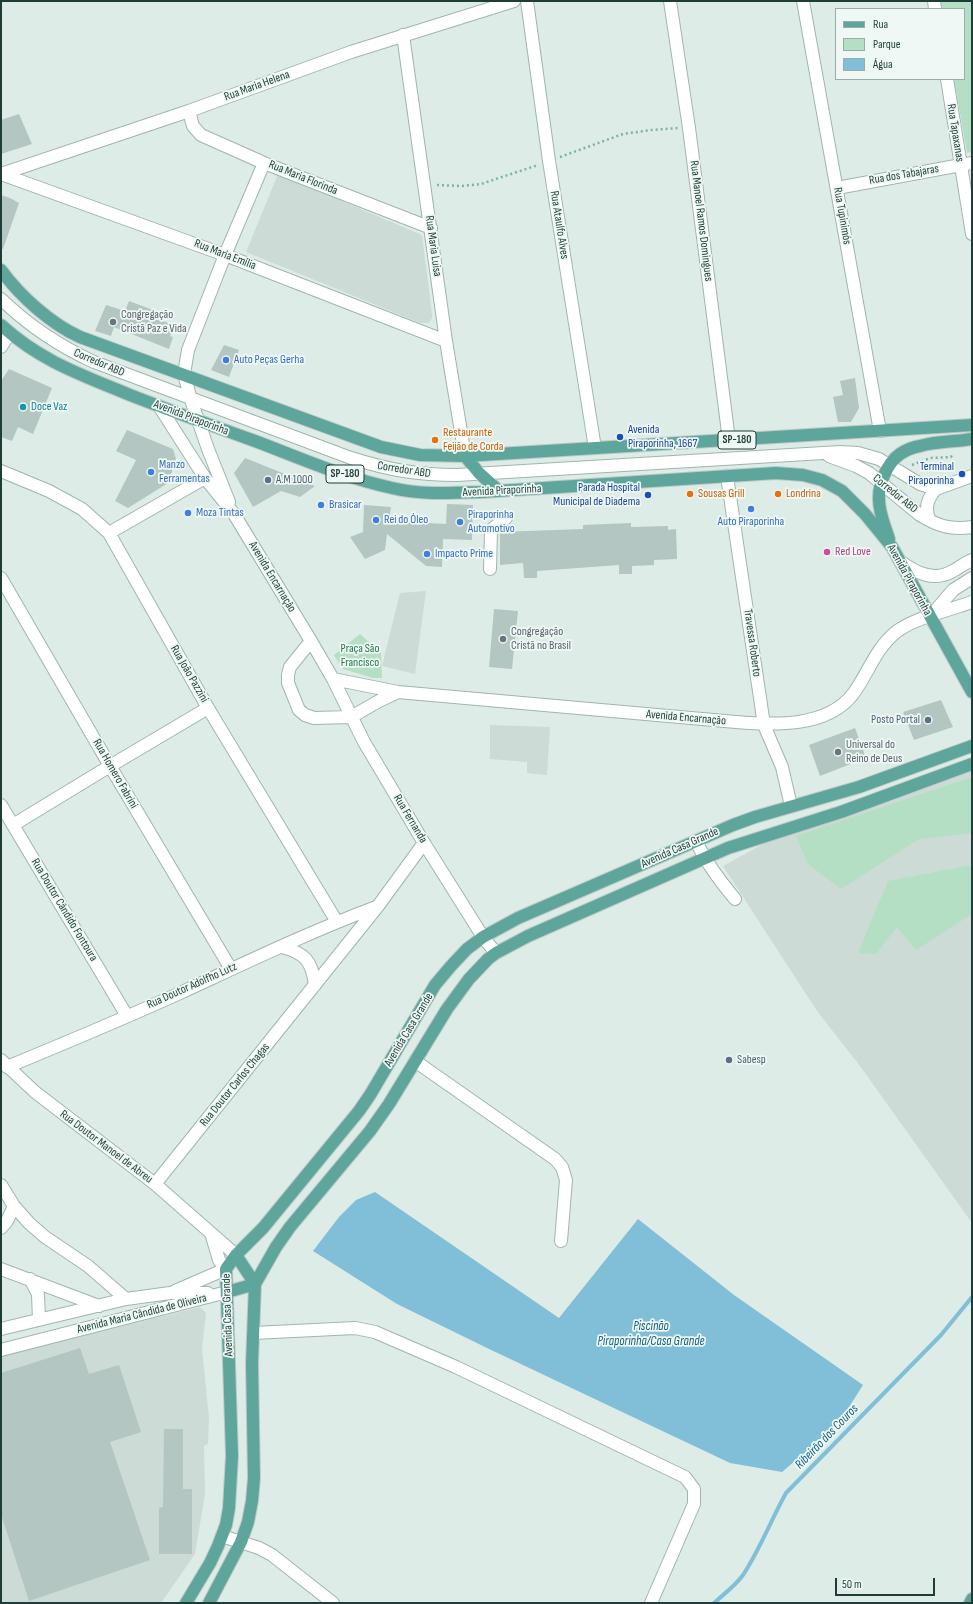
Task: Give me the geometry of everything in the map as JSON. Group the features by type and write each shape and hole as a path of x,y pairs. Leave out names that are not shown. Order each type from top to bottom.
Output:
{"main road":[{"name":"SP-180","path":"1,270 40,310 67,331 381,447 420,455 465,456 972,425"},
{"name":"Avenida Piraporinha","path":"6,329 25,346 61,366 199,421 350,476 392,488 416,492 446,493 499,491 784,473 802,475 822,480 842,491 851,499 892,547 972,692"},
{"path":"892,547 880,508 879,494 881,483 890,465 900,454 921,445 972,439"},
{"path":"465,456 479,473 499,491"},
{"name":"Avenida Casa Grande","path":"186,1603 210,1563 226,1525 229,1508 232,1456 226,1269 236,1255 263,1228 359,1111 374,1089 435,985 451,966 483,937 518,918 696,841 755,817 859,787 972,746"},
{"name":"Avenida Casa Grande","path":"209,1603 241,1542 248,1522 252,1501 254,1478 252,1370 255,1284 276,1246 370,1130 389,1104 447,1009 469,979 488,959 496,953 528,936 704,859 756,838 841,812 972,764"},
{"path":"227,1292 255,1284 236,1255"},
{"path":"970,1603 972,1599"}],"street":[{"name":"Rua Maria Helena","path":"1,174 189,111 351,52 514,1"},
{"name":"Rua Ataulfo Alves","path":"527,1 549,161 595,448"},
{"name":"Rua Manoel Ramos Domingues","path":"670,1 689,128 729,440"},
{"name":"Rua Tupinimós","path":"803,1 880,431"},
{"name":"Rua Maria Luisa","path":"403,35 446,341 465,456"},
{"name":"Rua Tapaxanas","path":"946,80 966,164 972,234"},
{"name":"Rua Maria Florinda","path":"189,111 194,126 201,135 264,163 431,228"},
{"path":"184,374 188,350 225,255 264,163"},
{"name":"Rua dos Tabajaras","path":"837,188 966,164"},
{"name":"Rua Maria Emília","path":"1,174 225,255 446,341"},
{"name":"Corredor ABD","path":"1,299 35,329 73,353 191,400 351,458 380,467 428,475 820,453 858,453 868,455 890,465 920,484 936,489"},
{"path":"1,347 6,329"},
{"name":"Avenida Encarnação","path":"184,374 191,400 234,514"},
{"name":"Avenida Encarnação","path":"159,406 205,478 234,514 333,679 398,692 764,725 785,725 802,722 821,716 840,706 853,694 880,648 889,638 905,626 972,602"},
{"name":"Corredor ABD","path":"820,453 856,466 869,473 928,520 950,528 972,527"},
{"name":"Rua João Pazzini","path":"1,471 49,491 82,509 109,533 208,708 337,922"},
{"name":"Travessa Roberto","path":"727,476 764,725 782,767 791,806"},
{"path":"928,520 926,512 927,503 930,496 936,489 972,476"},
{"path":"109,533 205,478"},
{"path":"490,569 491,530 506,518"},
{"path":"900,561 917,572 934,576 943,575 953,571 968,561"},
{"name":"Rua Homero Fabrini","path":"1,578 110,766 231,968"},
{"name":"Avenida Encarnação","path":"930,617 953,590 970,579"},
{"path":"311,641 290,667 288,675 288,683 299,710 305,715 314,718 351,717 398,692"},
{"name":"Rua Fernanda","path":"333,679 364,742 424,843 483,937 496,953"},
{"path":"13,825 208,708"},
{"name":"Rua Doutor Cândido Fontoura","path":"1,805 127,1016"},
{"path":"696,841 704,859 735,899"},
{"name":"Rua Doutor Carlos Chagas","path":"155,1184 378,906 424,843"},
{"name":"Rua Doutor Adolfho Lutz","path":"4,1064 127,1016 178,994 231,968 378,906"},
{"path":"282,947 293,950 302,955 310,964 314,985"},
{"path":"415,1062 556,1159 562,1167 566,1180 561,1241"},
{"name":"Rua Doutor Manoel de Abreu","path":"4,1064 35,1092 155,1184 236,1255"},
{"path":"1,1185 14,1206 45,1238 88,1266 126,1299"},
{"path":"1,1228 7,1221 14,1206"},
{"path":"211,1233 219,1260 226,1269"},
{"path":"1,1269 99,1306"},
{"name":"Avenida Maria Cândida de Oliveira","path":"170,1293 226,1269"},
{"path":"30,1279 38,1294 39,1320"},
{"name":"Avenida Maria Cândida de Oliveira","path":"1,1329 126,1299 170,1293 227,1292"},
{"name":"Avenida Maria Cândida de Oliveira","path":"1,1350 227,1292"},
{"path":"253,1333 355,1328 375,1332 456,1367 685,1477 694,1489 694,1504 651,1603"},
{"path":"222,1536 272,1555 333,1603"}],"shaded area":[{"path":"278,174 422,235 432,314 432,318 429,323 420,323 246,252"},
{"path":"426,591 415,674 382,666 400,593"},
{"path":"490,725 550,727 547,775 527,773 527,762 490,759"},
{"path":"972,769 972,1223 860,1066 817,1011 723,866 783,833"},
{"path":"200,1307 206,1313 202,1349 209,1418 208,1444 204,1446 205,1494 195,1554 161,1603 1,1603 1,1356"}],"green space":[{"path":"941,1 972,1 972,152 967,153 954,80 965,80 965,8 942,8"},
{"name":"Praça São Francisco","path":"360,634 381,653 382,678 373,678 343,669 334,655"},
{"path":"972,777 972,833 919,839 841,889 808,864 796,836"},
{"path":"972,865 972,914 916,950 897,927 876,954 858,953 888,881"}],"water":[{"name":"Piscinão Piraporinha/Casa Grande","path":"375,1192 559,1318 638,1219 734,1295 863,1385 844,1415 815,1444 782,1472 730,1463 397,1304 313,1251 339,1217 356,1200"}],"building":[{"path":"19,114 32,144 1,154 1,120"},
{"path":"1,195 19,203 3,249 1,248"},
{"path":"129,301 153,310 151,317 174,325 170,336 173,337 169,349 114,327 111,336 95,331 106,305 125,311"},
{"name":"Auto Peças Gerha","path":"224,345 239,350 229,377 211,370"},
{"name":"Doce Vaz","path":"9,369 52,388 33,434 18,427 12,441 1,437 1,381"},
{"path":"855,378 859,408 851,422 838,422 833,397 843,395 840,381"},
{"name":"Manzo Ferramentas","path":"127,430 173,449 176,459 168,483 128,508 115,501 136,460 116,451"},
{"name":"A.M 1000","path":"245,458 315,486 300,497 281,491 253,507 234,473"},
{"path":"447,504 473,505 472,540 443,539 442,567 426,566 387,534 385,550 365,559 350,537 363,532 364,505 391,507 389,521 446,524"},
{"path":"631,523 631,527 668,526 668,530 676,529 677,559 654,560 654,565 632,566 632,574 619,574 619,565 537,571 537,578 524,578 523,563 500,565 500,532 583,529 583,525"},
{"name":"Congregação Cristã no Brasil","path":"494,609 518,611 512,669 489,667"},
{"name":"Posto Portal","path":"941,700 953,727 914,740 903,712"},
{"name":"Universal do Reino de Deus","path":"855,728 866,758 820,776 809,745"},
{"path":"80,1348 89,1374 119,1365 141,1432 110,1442 150,1560 29,1601 1,1514 1,1373"},
{"path":"164,1429 183,1429 183,1489 192,1489 192,1554 159,1554 159,1508 163,1507"}],"waterway":[{"name":"Ribeirão dos Couros","path":"714,1603 743,1575 755,1555 786,1493 941,1335 972,1297"}],"place":[{"name":"Congregação Cristã Paz e Vida","path":"113,322"},
{"name":"Auto Peças Gerha","path":"226,360"},
{"name":"Doce Vaz","path":"23,407"},
{"name":"Avenida Piraporinha, 1667","path":"620,437"},
{"name":"Restaurante Feijão de Corda","path":"435,440"},
{"name":"Manzo Ferramentas","path":"151,472"},
{"name":"Terminal Piraporinha","path":"962,474"},
{"name":"A.M 1000","path":"268,480"},
{"name":"Sousas Grill","path":"690,494"},
{"name":"Londrina","path":"778,494"},
{"name":"Parada Hospital Municipal de Diadema","path":"648,495"},
{"name":"Brasicar","path":"321,505"},
{"name":"Auto Piraporinha","path":"751,509"},
{"name":"Moza Tintas","path":"188,513"},
{"name":"Rei do Óleo","path":"376,520"},
{"name":"Piraporinha Automotivo","path":"460,522"},
{"name":"Red Love","path":"827,552"},
{"name":"Impacto Prime","path":"427,554"},
{"name":"Congregação Cristã no Brasil","path":"503,639"},
{"name":"Posto Portal","path":"928,720"},
{"name":"Universal do Reino de Deus","path":"838,752"},
{"name":"Sabesp","path":"729,1060"}]}
